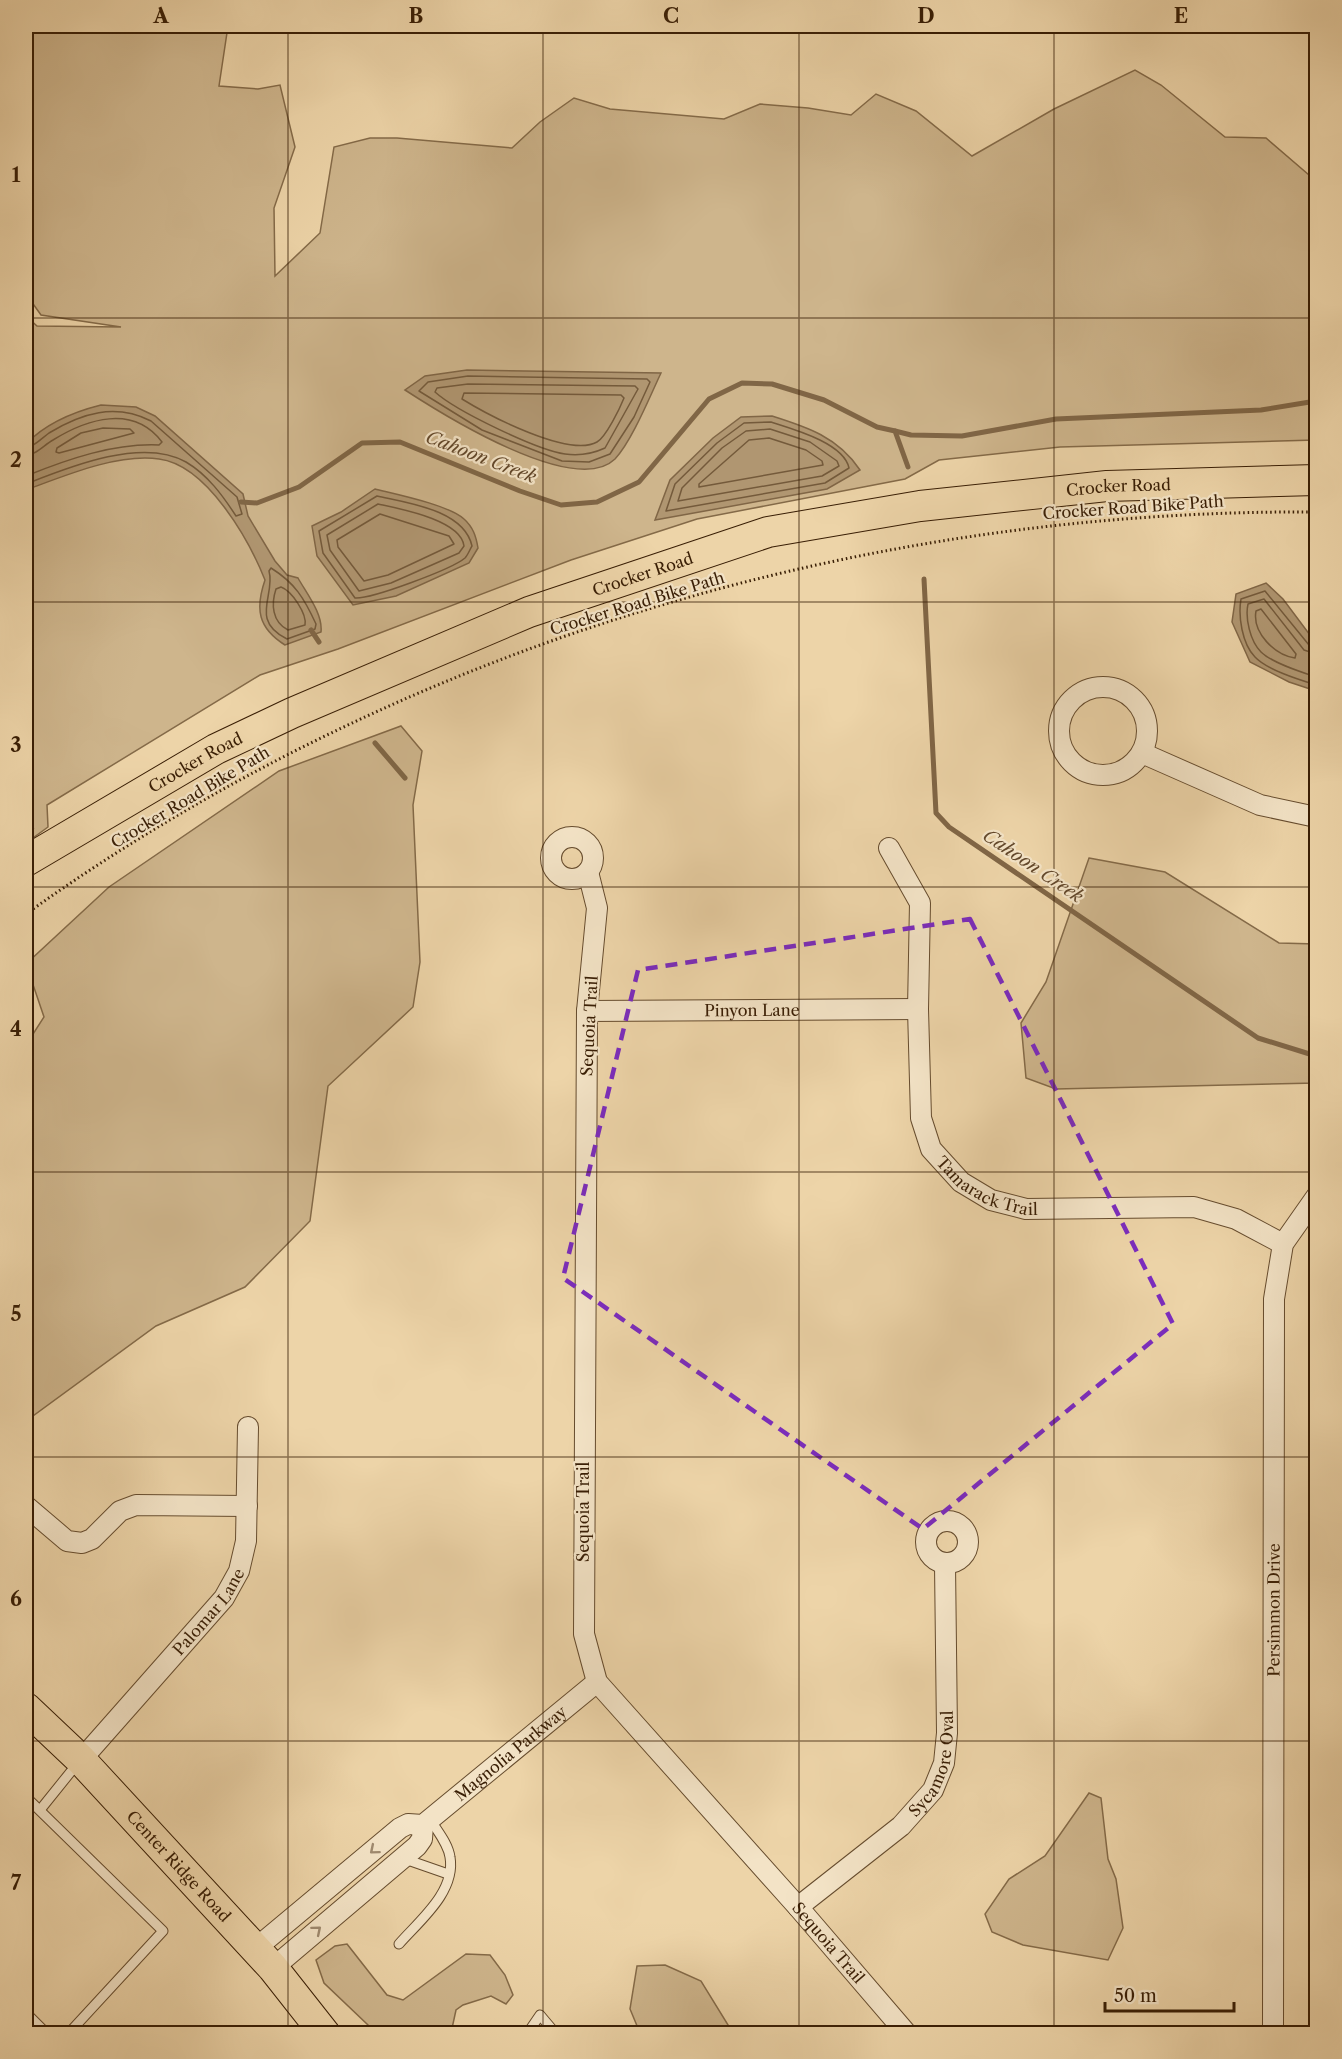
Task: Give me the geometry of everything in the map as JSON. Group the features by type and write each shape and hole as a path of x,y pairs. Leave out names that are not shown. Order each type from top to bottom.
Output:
{"main road":[{"name":"Crocker Road","path":"26,861 216,749 292,713 530,612 768,532 920,506 1107,486 1317,480"},
{"name":"Center Ridge Road","path":"26,1708 81,1760 264,1958 325,2034"}],"street":[{"path":"1111,688 1124,692 1139,707 1147,726 1147,740 1142,753 1132,765 1105,776 1090,773 1076,766 1066,755 1060,741 1060,726 1064,712 1072,700 1090,690 1111,688"},
{"path":"1142,753 1260,805 1317,817"},
{"name":"Tamarack Trail","path":"889,848 920,903 918,1009 921,1118 932,1149 961,1182 991,1200 1026,1209 1194,1207 1236,1220 1283,1244"},
{"name":"Sequoia Trail","path":"588,872 597,908 587,1011 584,1634 597,1682 798,1907 907,2034"},
{"name":"Pinyon Lane","path":"587,1011 918,1009"},
{"name":"Persimmon Drive","path":"1273,2034 1274,1299 1283,1244 1317,1197"},
{"name":"Palomar Lane","path":"81,1760 225,1598 243,1557 249,1427"},
{"path":"26,1506 67,1541 82,1544 92,1539 120,1511 136,1505 247,1506"},
{"name":"Sycamore Oval","path":"798,1907 901,1826 933,1790 941,1772 947,1733 945,1564"},
{"name":"Magnolia Parkway","path":"264,1958 400,1828 408,1824 427,1822 597,1682"},
{"name":"Magnolia Parkway","path":"264,1958 402,1858 422,1839 427,1822"}],"lane":[{"path":"39,1810 81,1760"},
{"path":"26,1797 162,1931 68,2034"},
{"path":"399,1944 440,1898 448,1874 450,1857 447,1847 427,1822"},
{"path":"402,1858 448,1874"},
{"path":"26,2013 47,2034"},
{"path":"527,2034 540,2015 556,2034"}],"path":[{"name":"Crocker Road Bike Path","path":"26,914 181,814 292,751 398,701 455,678 622,618 822,564 973,535 1058,524 1160,516 1317,512"},
{"path":"26,817 33,829"}],"highlighted area":[{"path":"970,919 1173,1324 923,1529 563,1278 638,970"}],"shaded area":[{"path":"26,26 228,26 219,86 258,89 280,85 295,147 274,208 275,276 320,233 334,147 370,138 397,138 512,148 540,122 574,98 610,109 724,119 760,104 851,115 876,94 916,111 972,156 1054,109 1135,70 1161,85 1225,137 1266,138 1316,181 1316,440 1060,447 939,460 905,479 697,519 571,560 338,649 260,675 47,805 48,827 26,843 26,316 37,326 121,327 41,315 26,294"},
{"path":"401,726 422,751 413,805 420,962 413,1007 328,1086 310,1221 245,1287 156,1326 26,1421 26,1045 44,1017 26,964 109,887 279,771"},
{"path":"1089,858 1165,872 1279,943 1316,944 1316,1083 1056,1089 1026,1078 1021,1023 1046,982"},
{"path":"1089,1793 1101,1798 1108,1859 1116,1879 1123,1928 1108,1960 1023,1945 992,1932 985,1914 1009,1879 1045,1856"},
{"path":"347,1944 387,1995 403,2000 466,1954 490,1955 505,1975 513,1995 506,2004 491,1996 463,2005 456,2010 451,2033 374,2033 324,1983 316,1960 335,1946"},
{"path":"665,1965 701,1981 733,2033 640,2033 630,2009 637,1966"}],"water":[{"path":"467,370 661,373 634,430 615,459 596,468 571,468 541,461 477,433 405,390 425,376"},
{"path":"101,405 136,407 155,416 243,494 248,516 275,561 287,575 298,578 310,597 320,618 321,632 285,645 269,632 264,625 260,609 265,580 248,545 224,507 209,489 177,464 159,459 126,459 91,467 26,490 26,444 42,430 60,419"},
{"path":"772,416 809,429 832,441 860,470 827,489 655,520 670,480 713,438 741,417"},
{"path":"375,489 447,509 464,519 474,532 478,548 469,563 396,596 353,605 317,556 312,526 341,512"},
{"path":"1266,583 1283,599 1316,643 1316,691 1289,682 1250,662 1232,622 1236,594"}],"waterway":[{"name":"Cahoon Creek","path":"241,502 257,503 299,487 362,443 400,442 520,491 561,505 597,502 639,482 709,399 742,383 772,384 824,400 877,427 895,431 908,467"},
{"path":"895,431 911,435 962,436 1056,419 1261,410 1316,401"},
{"name":"Cahoon Creek","path":"924,579 936,813 949,827 1258,1038 1316,1056"},
{"path":"311,630 319,642"},
{"path":"375,743 405,778"}]}
